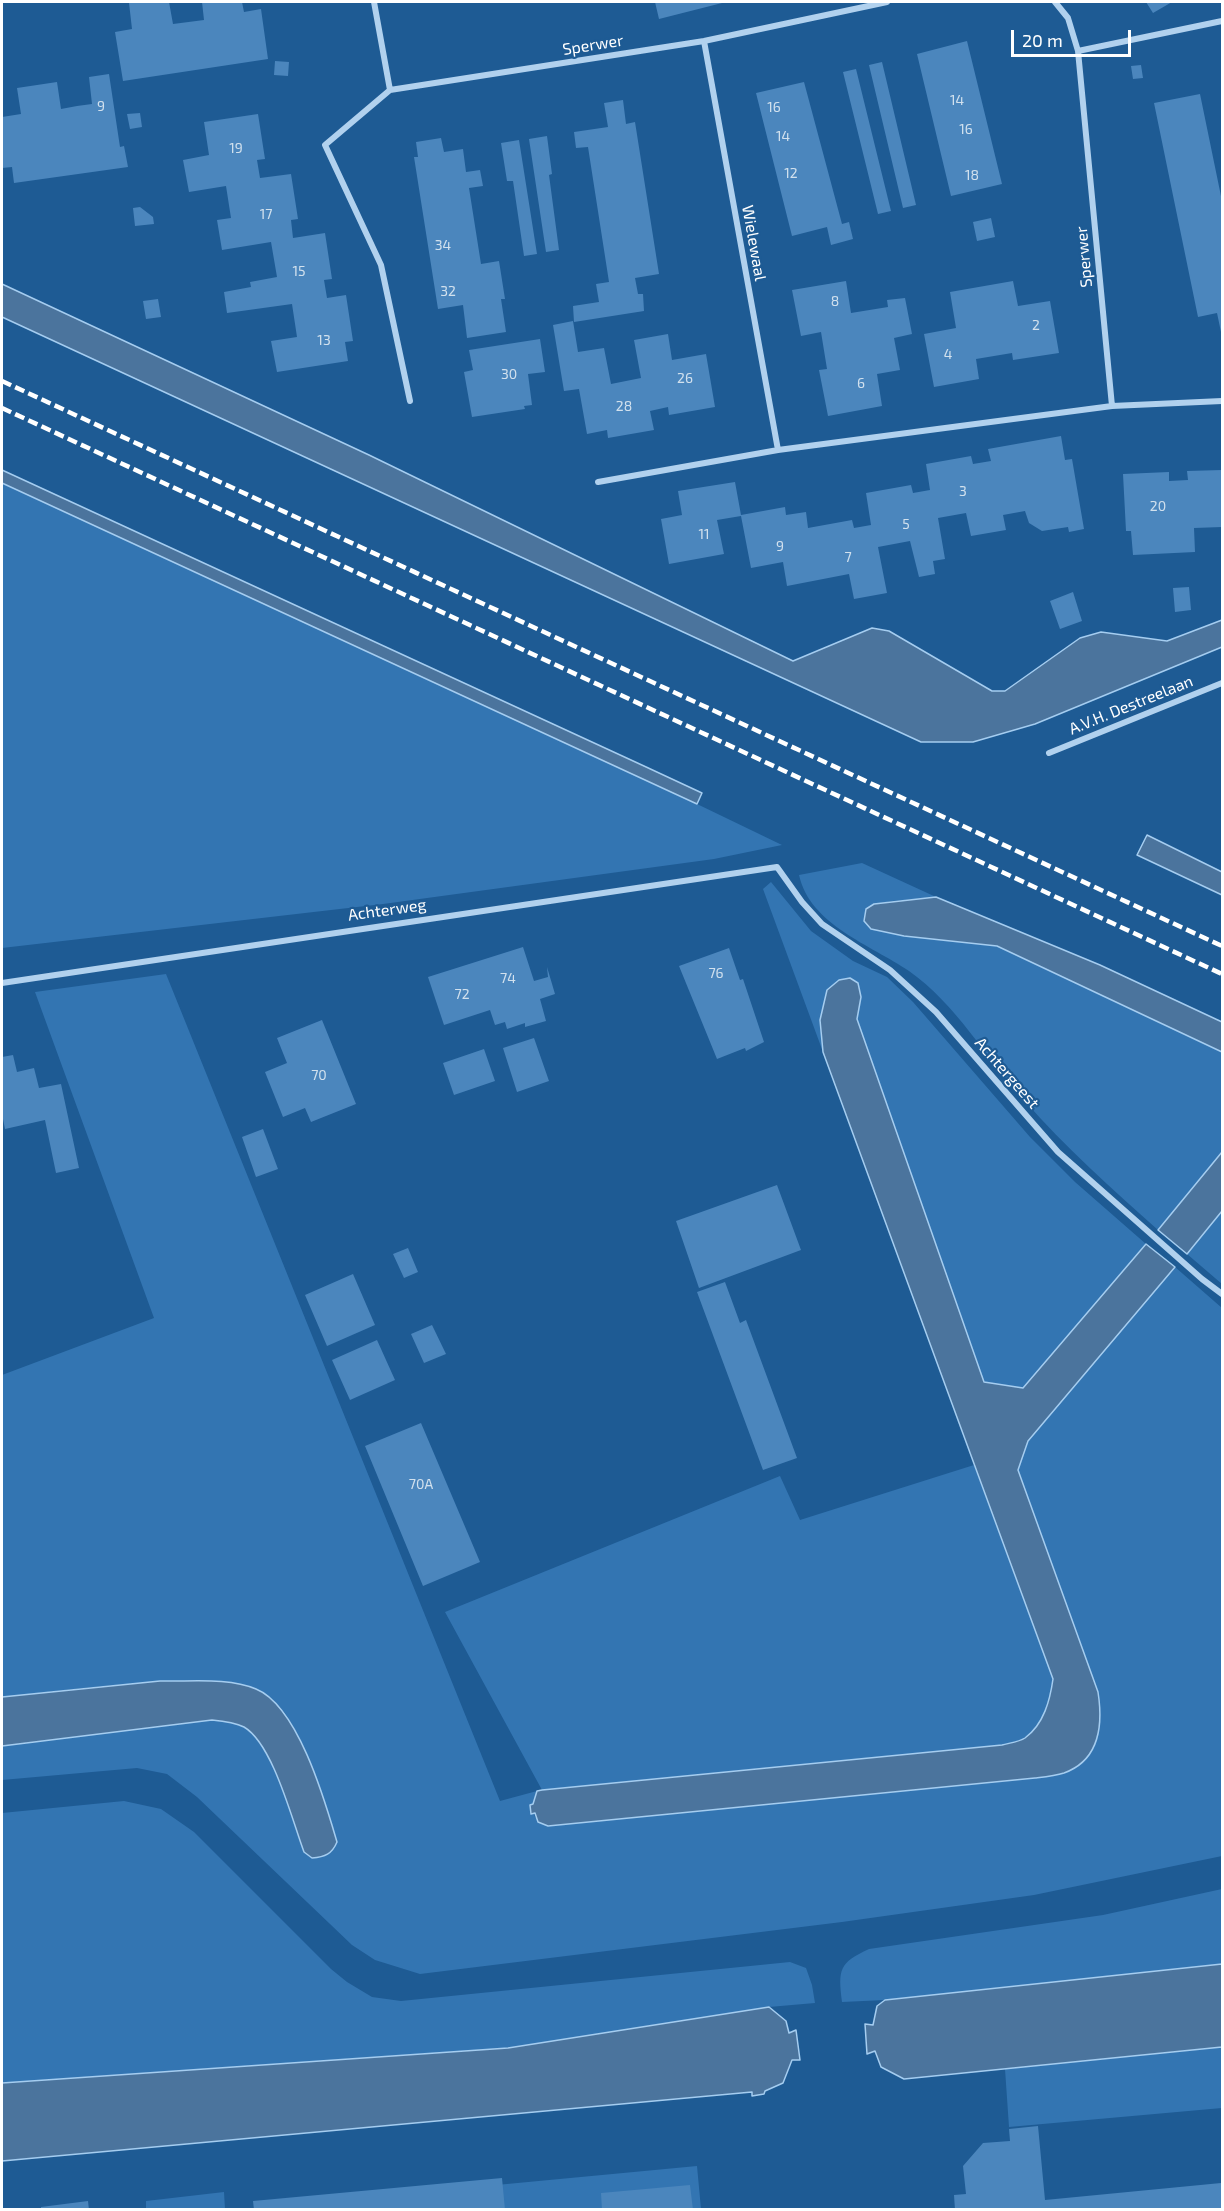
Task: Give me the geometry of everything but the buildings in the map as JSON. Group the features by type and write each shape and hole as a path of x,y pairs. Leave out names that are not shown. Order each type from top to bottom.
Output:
{"street":[{"path":"374,2 390,90 325,146 381,265 410,401"},
{"name":"Sperwer","path":"390,90 704,41 887,2"},
{"name":"Sperwer","path":"1055,2 1068,18 1078,51 1112,406"},
{"path":"1078,51 1222,21"},
{"name":"Wielewaal","path":"704,41 778,450"},
{"path":"598,482 778,450 1112,406 1222,401"},
{"name":"A.V.H. Destreelaan","path":"1049,753 1222,683"},
{"name":"Achterweg","path":"2,984 346,929 777,867"},
{"name":"Achtergeest","path":"777,867 822,924 890,969 936,1012 1058,1152 1222,1294"}],"shaded area":[{"path":"2,284 369,455 793,661 872,628 889,631 992,691 1005,691 1080,638 1101,632 1167,641 1222,620 1222,647 1035,724 973,742 921,742 2,317"},
{"path":"2,470 702,793 697,804 2,483"},
{"path":"2,483 782,845 714,859 383,904 2,948"},
{"path":"1147,835 1222,872 1222,895 1137,855"},
{"path":"862,863 936,897 890,901 866,909 904,936 997,946 1222,1052 1222,1152 1158,1230 1056,1134 1010,1084 956,1015 926,984 894,961 844,932 815,907 805,892 799,875"},
{"path":"771,882 811,931 853,961 887,977 913,1002 1030,1137 1075,1182 1146,1244 1023,1389 984,1382 857,1019 861,997 850,978 839,980 827,990 820,1020 823,1052 763,889"},
{"path":"936,897 1100,965 1222,1022 1222,1052 997,946 904,936 871,929 864,921 866,909 874,904"},
{"path":"166,974 500,1801 537,1791 531,1813 534,1813 535,1817 548,1826 1035,1778 1065,1773 1098,1692 1018,1470 1028,1441 1175,1267 1222,1308 1222,1856 1034,1895 842,1922 420,1974 375,1960 352,1945 197,1797 167,1774 137,1768 2,1780 2,1746 212,1720 228,1722 244,1727 264,1749 280,1784 304,1852 337,1842 312,1766 293,1726 272,1699 250,1689 219,1683 142,1683 2,1697 2,1375 154,1318 35,992"},
{"path":"850,978 858,983 861,997 857,1019 984,1382 1023,1388 1146,1244 1175,1267 1028,1441 1018,1470 1098,1692 1100,1716 1096,1740 1092,1750 1076,1767 1050,1776 548,1826 538,1822 535,1813 531,1814 530,1805 533,1804 537,1791 1002,1745 1023,1739 1032,1732 1048,1703 1053,1679 823,1052 820,1020 827,990 839,980"},
{"path":"1222,1152 1222,1211 1187,1254 1158,1230"},
{"path":"1222,1211 1222,1284 1187,1254"},
{"path":"974,1465 1053,1679 1048,1703 1037,1726 1025,1738 1017,1741 1002,1745 542,1790 445,1612 780,1476 800,1520"},
{"path":"160,1681 233,1683 256,1689 271,1699 285,1714 308,1756 337,1842 330,1852 324,1856 312,1858 304,1852 280,1784 264,1749 244,1727 236,1724 212,1720 2,1746 2,1697"},
{"path":"124,1801 161,1809 194,1832 331,1969 372,1997 401,2001 790,1962 806,1968 815,2003 769,2007 508,2048 2,2083 2,1813"},
{"path":"1222,1889 1222,1964 885,2000 842,2002 840,1982 843,1968 846,1963 869,1949 1103,1915"},
{"path":"1222,1964 1222,2047 904,2079 881,2067 875,2051 867,2054 865,2024 873,2025 877,2006 885,2000"},
{"path":"769,2007 786,2021 789,2033 796,2030 800,2060 792,2060 783,2083 765,2091 764,2094 752,2096 752,2092 2,2161 2,2083 508,2048"},
{"path":"1222,2047 1222,2108 1009,2127 1005,2069"},
{"path":"697,2166 701,2209 243,2210 243,2209"},
{"path":"224,2192 225,2209 146,2209 146,2201"}],"railway":[{"path":"2,381 1222,946"},
{"path":"2,408 1222,974"}]}
